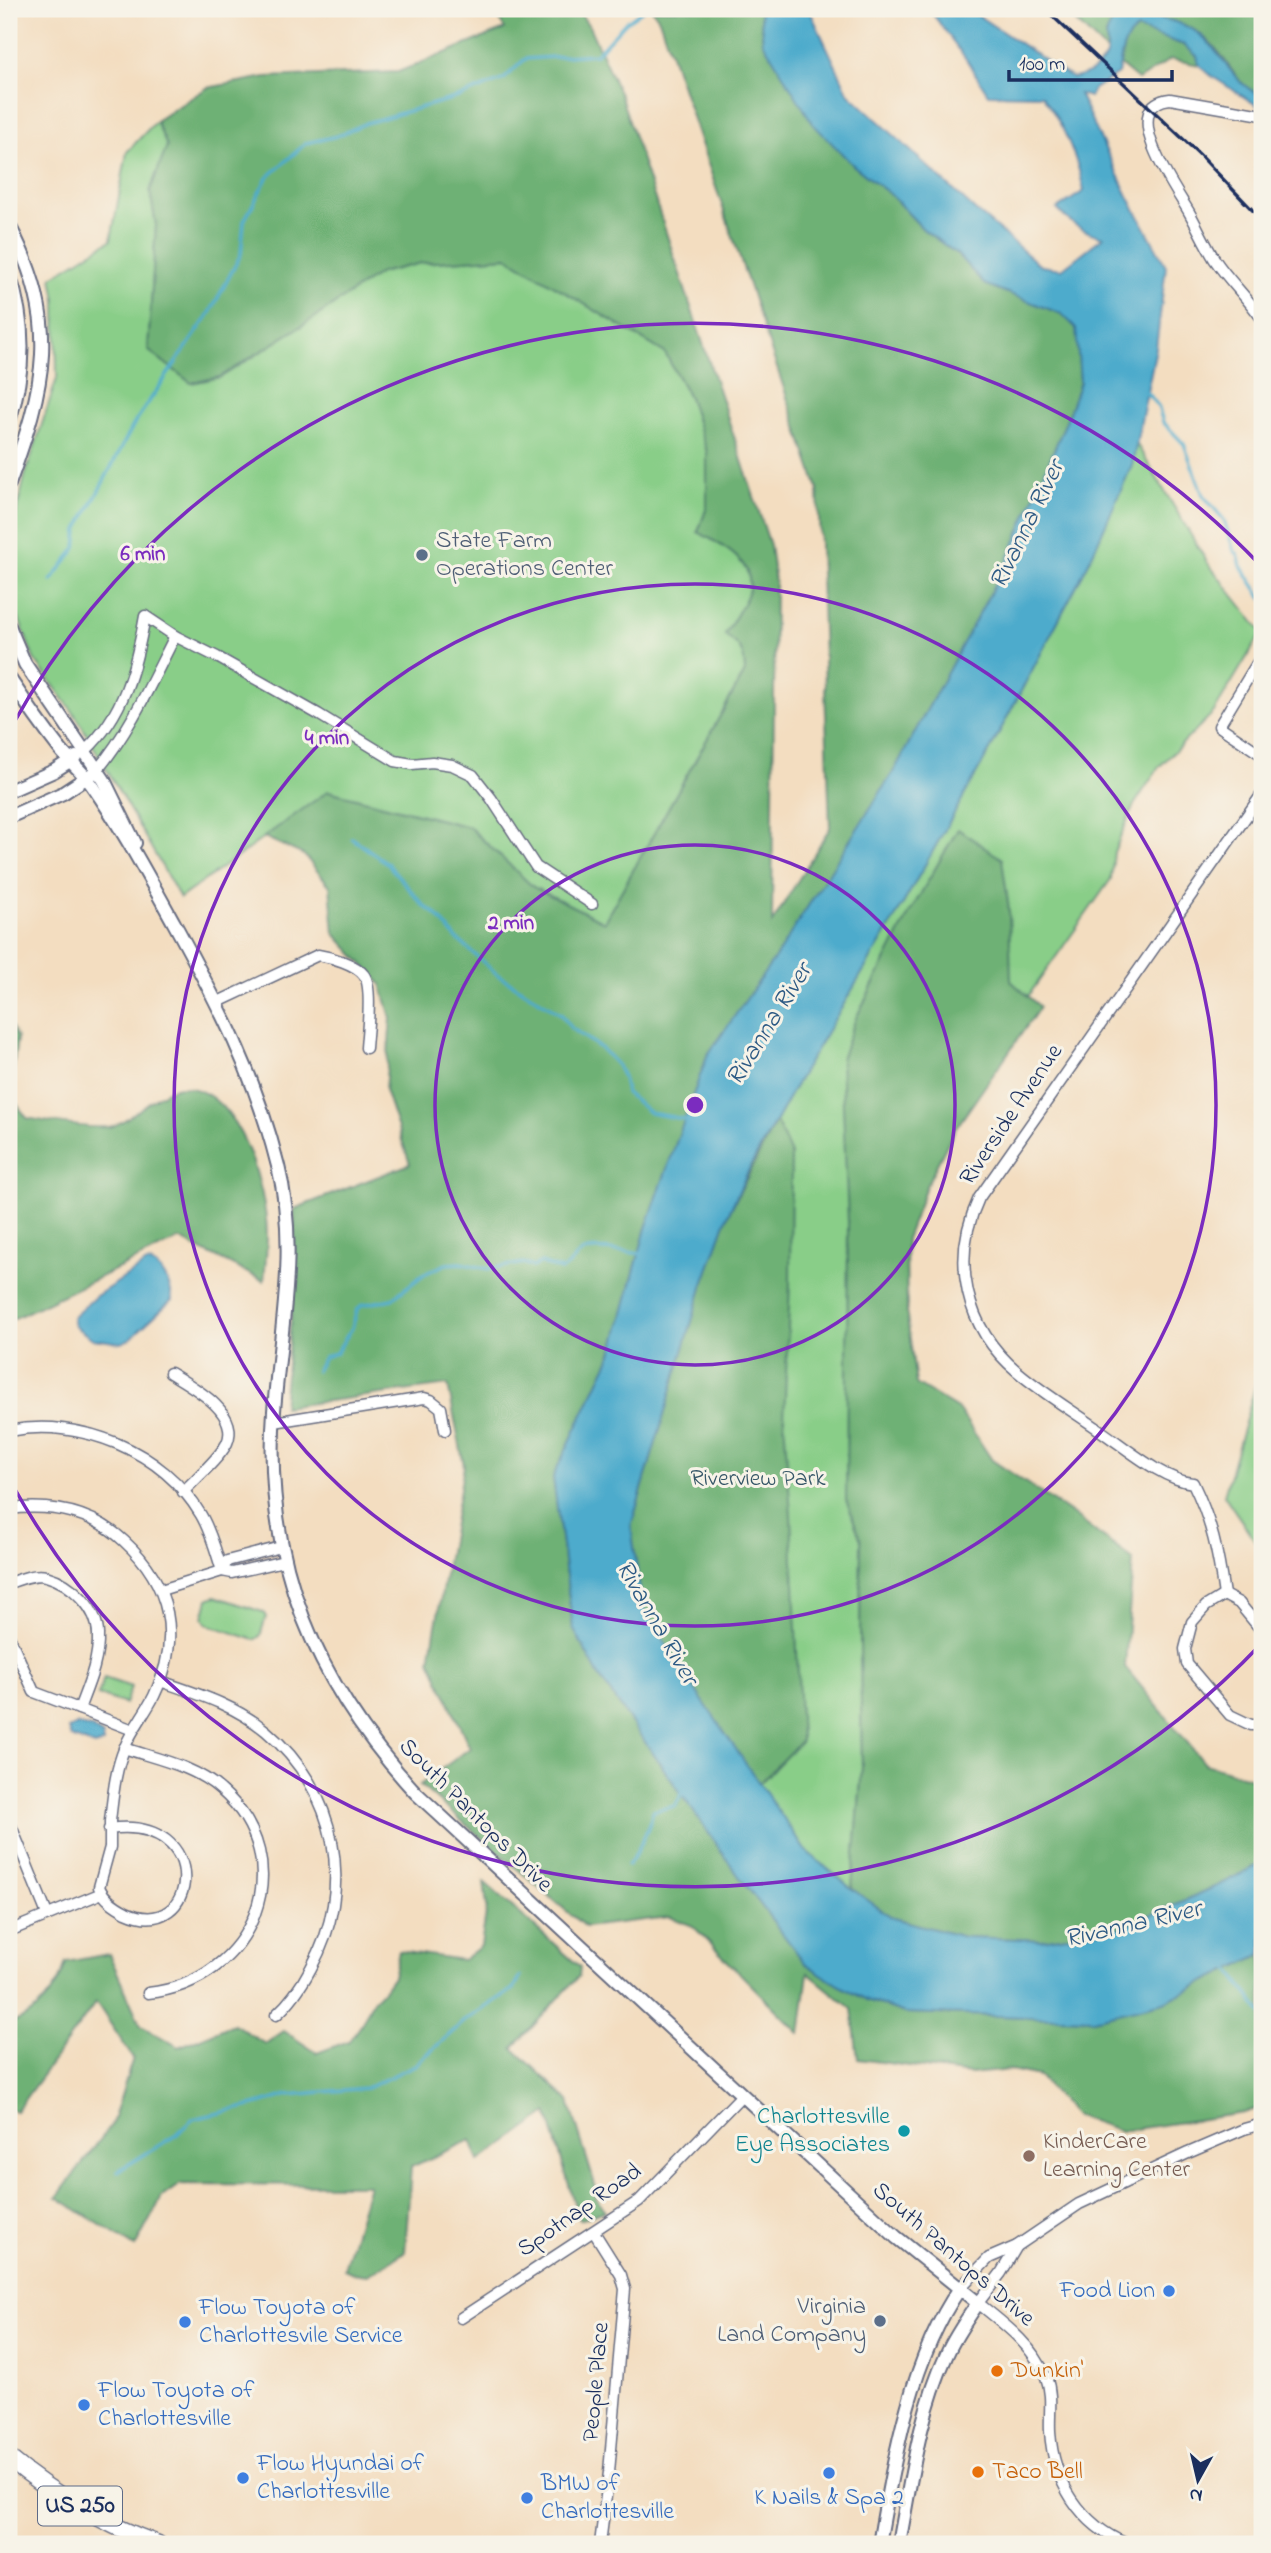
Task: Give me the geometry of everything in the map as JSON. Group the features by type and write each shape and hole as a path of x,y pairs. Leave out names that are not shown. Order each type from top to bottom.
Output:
{"highway":[{"name":"US 250","path":"9,2458 56,2492 137,2540 158,2544"}],"street":[{"path":"1262,114 1170,99 1156,103 1148,120 1153,146 1161,166 1202,238 1226,274 1262,319"},
{"path":"9,225 34,284 43,344 42,373 34,412 9,484"},
{"path":"9,274 20,316 22,345 21,371 9,421"},
{"path":"9,790 71,761 85,751 106,727 129,688 145,616 175,636 318,714 395,761 452,765 473,775 536,867 592,904"},
{"name":"South Pantops Drive","path":"9,626 25,664 97,769 125,821 148,876"},
{"path":"9,817 63,793 97,769 109,755 175,636"},
{"path":"1262,655 1219,726 1262,755"},
{"name":"South Pantops Drive","path":"9,678 40,723 87,778 148,876 218,1002 256,1090 285,1199 289,1260 274,1422 275,1512 284,1561 303,1619 333,1682 368,1737 425,1802 896,2237 1011,2329 1026,2345 1046,2378 1050,2391 1053,2453 1063,2484 1074,2504 1103,2531 1127,2544"},
{"name":"Riverside Avenue","path":"1224,1595 1218,1552 1208,1512 1193,1483 1172,1478 1035,1385 1004,1359 989,1341 973,1312 967,1291 964,1251 966,1233 979,1198 1262,794"},
{"path":"218,1002 318,955 327,957 358,970 367,981 366,1048"},
{"path":"170,1373 199,1391 223,1413 230,1432 225,1447 183,1492"},
{"path":"274,1422 424,1398 441,1408 445,1430"},
{"path":"9,1431 53,1428 92,1434 112,1441 150,1462 183,1492 205,1522 222,1571"},
{"path":"9,1509 49,1507 84,1515 102,1525 135,1551 148,1567 166,1605 169,1635 166,1663 160,1681 124,1748 109,1829 110,1847 99,1880 102,1893 118,1908 131,1914 153,1917 169,1910 176,1903 185,1885 184,1863 173,1846 164,1839 137,1828 109,1829"},
{"path":"222,1571 227,1561 281,1547"},
{"path":"161,1590 222,1571 232,1573 284,1561"},
{"path":"9,1583 26,1577 45,1576 69,1586 90,1609 99,1632 95,1667 79,1709"},
{"path":"1262,1631 1239,1603 1224,1595 1206,1606 1192,1622 1185,1649 1187,1664 1230,1716 1251,1724 1262,1724"},
{"path":"9,1636 34,1692 133,1730"},
{"path":"160,1681 225,1705 265,1730 295,1760 309,1781 327,1820 336,1868 332,1916 317,1957 306,1977 276,2015"},
{"path":"124,1748 192,1770 220,1789 246,1820 262,1871 254,1919 234,1950 209,1973 194,1982 149,1993"},
{"path":"9,1821 47,1914"},
{"path":"9,1931 102,1893"},
{"name":"Spotnap Road","path":"461,2318 594,2232 652,2189 741,2095"},
{"path":"879,2544 906,2412 929,2348 950,2302 960,2288 989,2258 1017,2246 1052,2221 1099,2194 1188,2153 1262,2124"},
{"name":"People Place","path":"594,2232 621,2274 625,2289 600,2544"},
{"path":"899,2544 918,2441 928,2403 947,2354 962,2325 1001,2273 1017,2246"}],"green space":[{"path":"492,9 577,9 589,26 621,97 770,545 775,583 772,923 830,828 818,489 659,19 652,9 760,9 763,42 854,166 890,194 924,230 957,254 984,284 1062,314 1077,328 1080,382 1007,562 894,771 777,955 707,1056 646,1228 612,1354 553,1477 573,1628 599,1676 738,1875 805,1963 867,2000 905,2013 1093,2019 1164,2002 1262,1954 1262,2107 1244,2113 1121,2131 1074,2115 1039,2076 1011,2070 970,2074 858,2059 852,2009 808,1973 800,2034 693,1926 670,1917 585,1927 420,1785 470,1748 430,1660 464,1466 448,1385 283,1407 295,1274 294,1209 410,1164 385,1090 391,1018 381,984 334,933 330,886 304,855 264,837 328,791 469,827 533,887 604,922 745,672 741,650 725,635 747,596 750,584 748,574 736,556 698,532 707,507 707,452 689,397 665,353 507,257 421,263 380,273 220,377 191,383 148,350 156,225 150,191 167,146 156,121 207,88 265,77 398,72 505,29"},
{"path":"1063,9 1262,9 1262,96 1244,85 1212,45 1189,27 1163,20 1116,18 1106,34 1107,52"},
{"path":"1138,29 1184,45 1198,56 1199,65 1171,59 1138,80 1120,65 1129,35"},
{"path":"156,121 167,146 150,191 156,225 148,350 191,383 221,377 380,273 421,263 507,257 665,353 689,397 707,452 707,507 698,532 736,556 748,574 750,584 747,596 725,635 741,650 745,672 604,922 533,887 469,827 329,791 180,898 76,716 34,659 13,603 9,545 25,476 57,378 56,300 52,277 111,240 127,152"},
{"name":"Riverview Park","path":"1136,443 1207,562 1262,632 1214,712 1159,767 1134,805 1114,852 1111,879 1007,1026 849,1307 848,1413 856,1526 861,1540 862,1768 852,1889 805,1850 759,1784 801,1741 796,1651 749,1748 741,1759 694,1688 751,1165 991,748 1089,562 1132,465"},
{"path":"958,829 1002,859 1009,910 1011,981 1040,1007 954,1131 927,1184 906,1239 907,1317 916,1384 959,1410 992,1460 1072,1514 1133,1560 1125,1667 1205,1764 1262,1781 1262,1863 1123,1927 1042,1940 964,1937 893,1918 852,1889 862,1768 861,1540 846,1500 848,1222 841,1059 856,1018 909,914"},
{"path":"9,1022 17,1038 10,1095 27,1118 84,1126 113,1126 165,1092 182,1087 200,1091 216,1101 230,1116 241,1134 257,1174 267,1228 264,1281 179,1239 9,1321"},
{"path":"776,1121 791,1154 790,1283 784,1420 801,1741 759,1784 642,1606 631,1526 703,1284 727,1217"},
{"path":"1262,1363 1262,1551 1224,1495"},
{"path":"215,1596 263,1612 266,1617 260,1636 254,1640 207,1624 203,1618 208,1599"},
{"path":"104,1678 131,1687 125,1704 98,1695"},
{"path":"484,1882 580,1967 579,1976 513,2048 569,2101 596,2188 596,2198 605,2211 579,2220 548,2113 479,2161 471,2140 411,2167 405,2252 367,2275 344,2269 369,2185 180,2184 162,2197 135,2247 57,2197 112,2124 133,2058 96,2002 16,2111 9,2109 9,2024 29,2015 45,2000 58,1983 66,1962 109,1954 141,2026 179,2047 234,2024 265,2044 284,2031 317,2053 349,2041 373,2000 393,1976 399,1951 463,1960 481,1946 487,1907"}],"water":[{"name":"Rivanna River","path":"760,9 809,9 849,94 975,210 1041,266 1062,269 1103,237 1078,227 1057,209 1084,191 1068,141 1042,95 988,94 929,9 968,9 1072,78 1088,73 1103,61 1107,51 1108,31 1116,18 1142,16 1180,23 1208,42 1236,77 1262,96 1261,108 1210,75 1199,65 1197,56 1184,45 1138,29 1125,43 1118,74 1094,89 1090,97 1079,94 1128,196 1166,266 1156,348 1132,465 1089,562 991,748 751,1165 727,1217 703,1284 631,1526 642,1606 694,1688 805,1850 852,1889 893,1918 964,1937 1042,1940 1123,1927 1262,1863 1262,1954 1164,2002 1093,2019 905,2013 867,2000 805,1963 738,1875 599,1676 573,1628 553,1477 612,1354 646,1228 707,1056 777,955 894,771 1007,562 1080,382 1076,328 1062,314 984,284 957,254 924,230 890,194 854,166 813,124 763,42"},
{"path":"147,1263 157,1267 165,1276 172,1300 131,1338 122,1343 93,1339 74,1326 72,1318 96,1296"},
{"path":"77,1725 92,1728 103,1736 103,1743 95,1746 71,1737 68,1729"}],"waterway":[{"path":"51,581 76,548 78,530 135,422 210,313 241,254 244,221 267,178 306,143 337,136 366,123 462,96 504,79 525,59 596,54 626,22 644,9"},
{"path":"1146,392 1158,406 1163,422 1184,444 1203,495 1224,520 1241,566 1262,598"},
{"path":"352,838 387,863 424,906 436,914 456,938 498,975 561,1014 571,1028 602,1049 617,1065 626,1093 650,1113 689,1120"},
{"path":"316,1371 324,1357 336,1353 352,1328 357,1310 362,1305 392,1299 424,1274 446,1264 460,1263 489,1269 524,1263 533,1267 541,1263 561,1270 587,1250 644,1254"},
{"path":"628,1865 643,1839 653,1811 675,1806 682,1794"},
{"path":"1230,1970 1262,2014"},
{"path":"118,2171 176,2135 193,2119 288,2095 367,2088 415,2065 466,2020 514,1989 520,1977"}],"railway":[{"path":"1045,9 1199,154 1262,220"}],"place":[{"name":"State Farm Operations Center","path":"422,555"},
{"name":"Charlottesville Eye Associates","path":"904,2131"},
{"name":"KinderCare Learning Center","path":"1029,2156"},
{"name":"Food Lion","path":"1169,2291"},
{"name":"Virginia Land Company","path":"880,2321"},
{"name":"Flow Toyota of Charlottesvile Service","path":"185,2322"},
{"name":"Dunkin'","path":"997,2371"},
{"name":"Flow Toyota of Charlottesville","path":"84,2405"},
{"name":"Taco Bell","path":"978,2472"},
{"name":"K Nails & Spa 2","path":"829,2473"},
{"name":"Flow Hyundai of Charlottesville","path":"243,2478"},
{"name":"BMW of Charlottesville","path":"527,2498"}]}
